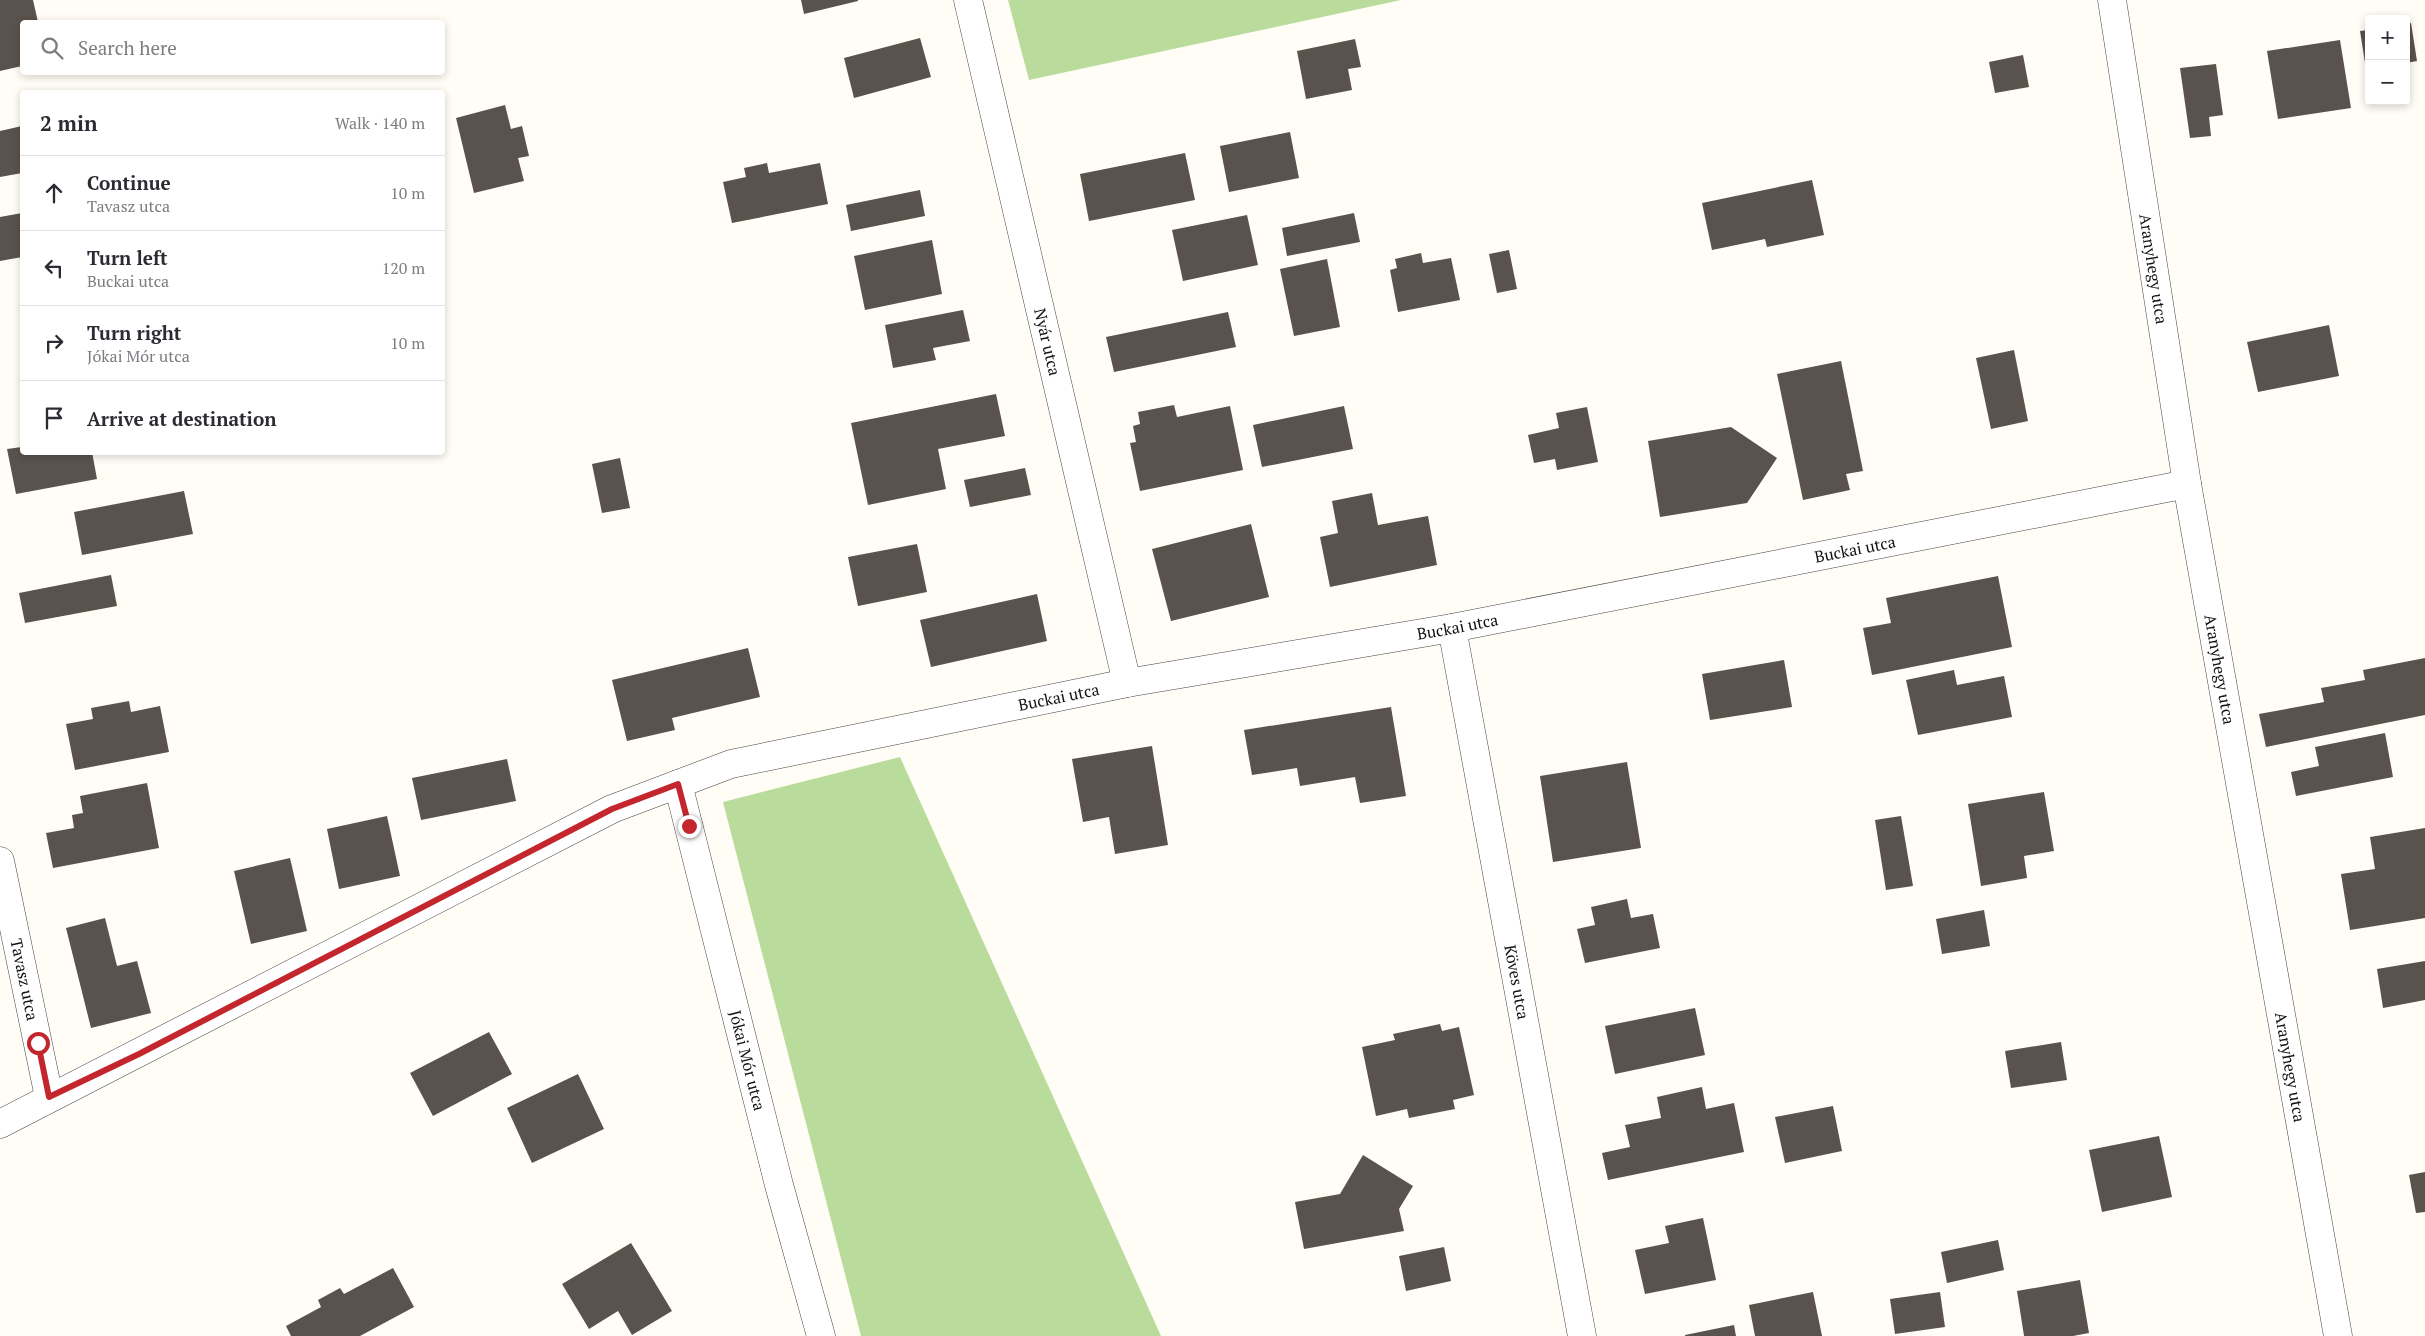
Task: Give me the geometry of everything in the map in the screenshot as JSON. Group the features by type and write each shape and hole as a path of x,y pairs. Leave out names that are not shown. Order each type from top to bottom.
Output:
{"street":[{"name":"Nyár utca","path":"968,0 1127,684"},
{"name":"Aranyhegy utca","path":"2112,0 2188,484 2338,1336"},
{"name":"Buckai utca","path":"0,1124 49,1097 139,1054 612,809 732,764 1127,684 1452,628 2188,484"},
{"name":"Köves utca","path":"1452,628 1582,1336"},
{"name":"Jókai Mór utca","path":"678,784 779,1185 821,1336"},
{"name":"Tavasz utca","path":"0,861 49,1097"}],"green space":[{"path":"1008,0 1401,0 1029,80"},
{"path":"900,757 1161,1336 861,1336 723,802"}],"building":[{"path":"0,0 33,0 38,20 20,20 20,66 0,71"},
{"path":"801,0 858,0 858,1 804,14"},
{"path":"2410,23 2417,61 2410,62 2410,60"},
{"path":"2365,30 2365,63 2360,31"},
{"path":"920,38 931,77 854,98 844,58"},
{"path":"1355,39 1361,67 1348,69 1352,90 1306,99 1297,51"},
{"path":"2340,40 2351,108 2278,119 2267,51"},
{"path":"2023,55 2029,87 1995,93 1989,62"},
{"path":"2216,64 2223,115 2209,117 2211,136 2190,138 2180,68"},
{"path":"505,105 511,129 522,126 529,156 518,158 524,181 474,193 456,118"},
{"path":"20,126 20,173 0,177 0,131"},
{"path":"1290,132 1299,178 1229,192 1220,146"},
{"path":"1185,153 1195,200 1089,221 1080,174"},
{"path":"767,163 769,173 820,163 828,204 732,223 723,182 746,177 744,168"},
{"path":"1812,180 1824,235 1767,247 1765,239 1712,250 1702,203"},
{"path":"920,190 925,216 851,231 846,205"},
{"path":"20,213 20,257 0,261 0,217"},
{"path":"1354,213 1360,242 1287,256 1282,228"},
{"path":"1247,215 1258,265 1183,281 1172,230"},
{"path":"932,240 942,294 865,310 854,256"},
{"path":"1509,250 1517,289 1497,293 1489,254"},
{"path":"1421,253 1423,263 1451,258 1460,300 1398,312 1390,270 1397,268 1395,259"},
{"path":"1327,259 1340,327 1294,336 1280,269"},
{"path":"963,310 970,341 933,348 936,360 893,368 885,325"},
{"path":"1228,312 1236,347 1114,372 1106,337"},
{"path":"2329,325 2339,376 2258,392 2247,342"},
{"path":"2014,350 2028,421 1991,429 1976,358"},
{"path":"1841,361 1863,471 1846,474 1850,490 1803,500 1777,374"},
{"path":"996,394 1005,436 938,449 946,489 868,505 851,423"},
{"path":"1174,405 1177,417 1230,406 1243,470 1140,491 1130,443 1136,442 1133,426 1140,424 1138,412"},
{"path":"1344,406 1353,449 1262,467 1253,425"},
{"path":"1587,407 1598,462 1557,470 1555,459 1534,463 1528,435 1559,428 1556,413"},
{"path":"1731,427 1777,458 1747,503 1660,517 1648,441"},
{"path":"20,447 20,455 93,455 97,479 16,494 7,449"},
{"path":"620,458 630,508 602,513 592,464"},
{"path":"1025,468 1031,495 970,507 964,480"},
{"path":"184,491 193,534 82,555 74,512"},
{"path":"1372,493 1378,525 1428,516 1437,565 1330,587 1320,537 1338,533 1332,501"},
{"path":"1251,524 1269,597 1171,621 1152,549"},
{"path":"917,544 927,592 858,606 848,557"},
{"path":"111,575 117,606 25,623 19,593"},
{"path":"1998,576 2012,647 1872,675 1863,628 1891,623 1886,598"},
{"path":"1037,594 1047,641 931,667 920,620"},
{"path":"748,648 760,697 672,718 675,730 627,741 612,680"},
{"path":"2425,658 2425,715 2266,747 2259,714 2324,702 2321,688 2365,680 2363,670"},
{"path":"1784,660 1792,707 1710,720 1702,674"},
{"path":"1954,670 1957,685 2004,676 2012,717 1918,735 1906,680"},
{"path":"129,701 131,712 160,706 169,752 75,770 66,724 93,719 91,708"},
{"path":"1391,707 1406,796 1360,803 1355,777 1300,786 1297,768 1252,775 1244,730"},
{"path":"2385,733 2393,777 2296,796 2291,772 2319,766 2315,747"},
{"path":"1152,746 1168,845 1115,854 1109,817 1083,822 1072,759"},
{"path":"507,759 516,801 421,820 412,778"},
{"path":"1627,762 1641,848 1553,862 1540,776"},
{"path":"147,783 159,848 53,868 46,833 74,828 72,815 83,813 80,796"},
{"path":"2044,792 2054,851 2024,856 2027,878 1981,886 1968,804"},
{"path":"387,816 400,876 339,889 327,829"},
{"path":"1901,816 1913,886 1886,890 1875,820"},
{"path":"2425,828 2425,918 2350,930 2341,874 2375,869 2370,837"},
{"path":"290,858 307,931 251,944 234,871"},
{"path":"1627,899 1631,918 1653,914 1660,948 1585,963 1577,929 1595,925 1591,907"},
{"path":"1984,910 1990,946 1942,954 1936,919"},
{"path":"105,918 117,966 137,961 151,1013 91,1028 66,928"},
{"path":"2425,961 2425,1000 2383,1008 2377,969"},
{"path":"1695,1008 1705,1055 1615,1074 1605,1026"},
{"path":"1440,1024 1442,1031 1459,1027 1474,1095 1453,1100 1455,1109 1409,1118 1407,1109 1376,1116 1362,1047 1395,1040 1393,1034"},
{"path":"489,1032 512,1074 433,1116 410,1073"},
{"path":"2061,1042 2067,1080 2011,1088 2005,1051"},
{"path":"578,1074 604,1129 532,1163 507,1108"},
{"path":"1702,1087 1706,1109 1734,1103 1744,1152 1608,1180 1602,1153 1630,1147 1625,1125 1661,1118 1657,1097"},
{"path":"1833,1106 1842,1151 1785,1163 1775,1117"},
{"path":"2159,1136 2172,1197 2102,1212 2089,1150"},
{"path":"1363,1155 1413,1186 1399,1209 1404,1231 1304,1249 1295,1202 1340,1194"},
{"path":"2425,1172 2425,1212 2416,1213 2409,1175"},
{"path":"1703,1218 1716,1280 1645,1294 1635,1250 1669,1243 1665,1226"},
{"path":"1998,1240 2004,1270 1947,1283 1941,1252"},
{"path":"631,1243 672,1311 632,1335 618,1311 589,1329 562,1284"},
{"path":"1444,1247 1451,1281 1406,1291 1399,1256"},
{"path":"393,1268 414,1307 360,1336 291,1336 286,1326 321,1307 318,1300 340,1288 344,1294"},
{"path":"2080,1280 2089,1333 2073,1336 2024,1336 2017,1291"},
{"path":"1813,1292 1822,1336 1755,1336 1749,1305"},
{"path":"1940,1292 1945,1327 1895,1334 1890,1299"},
{"path":"1734,1325 1736,1336 1685,1336 1685,1335"}],"route":[{"path":"38,1043 49,1097 139,1054 612,809 678,784 689,826"}]}
